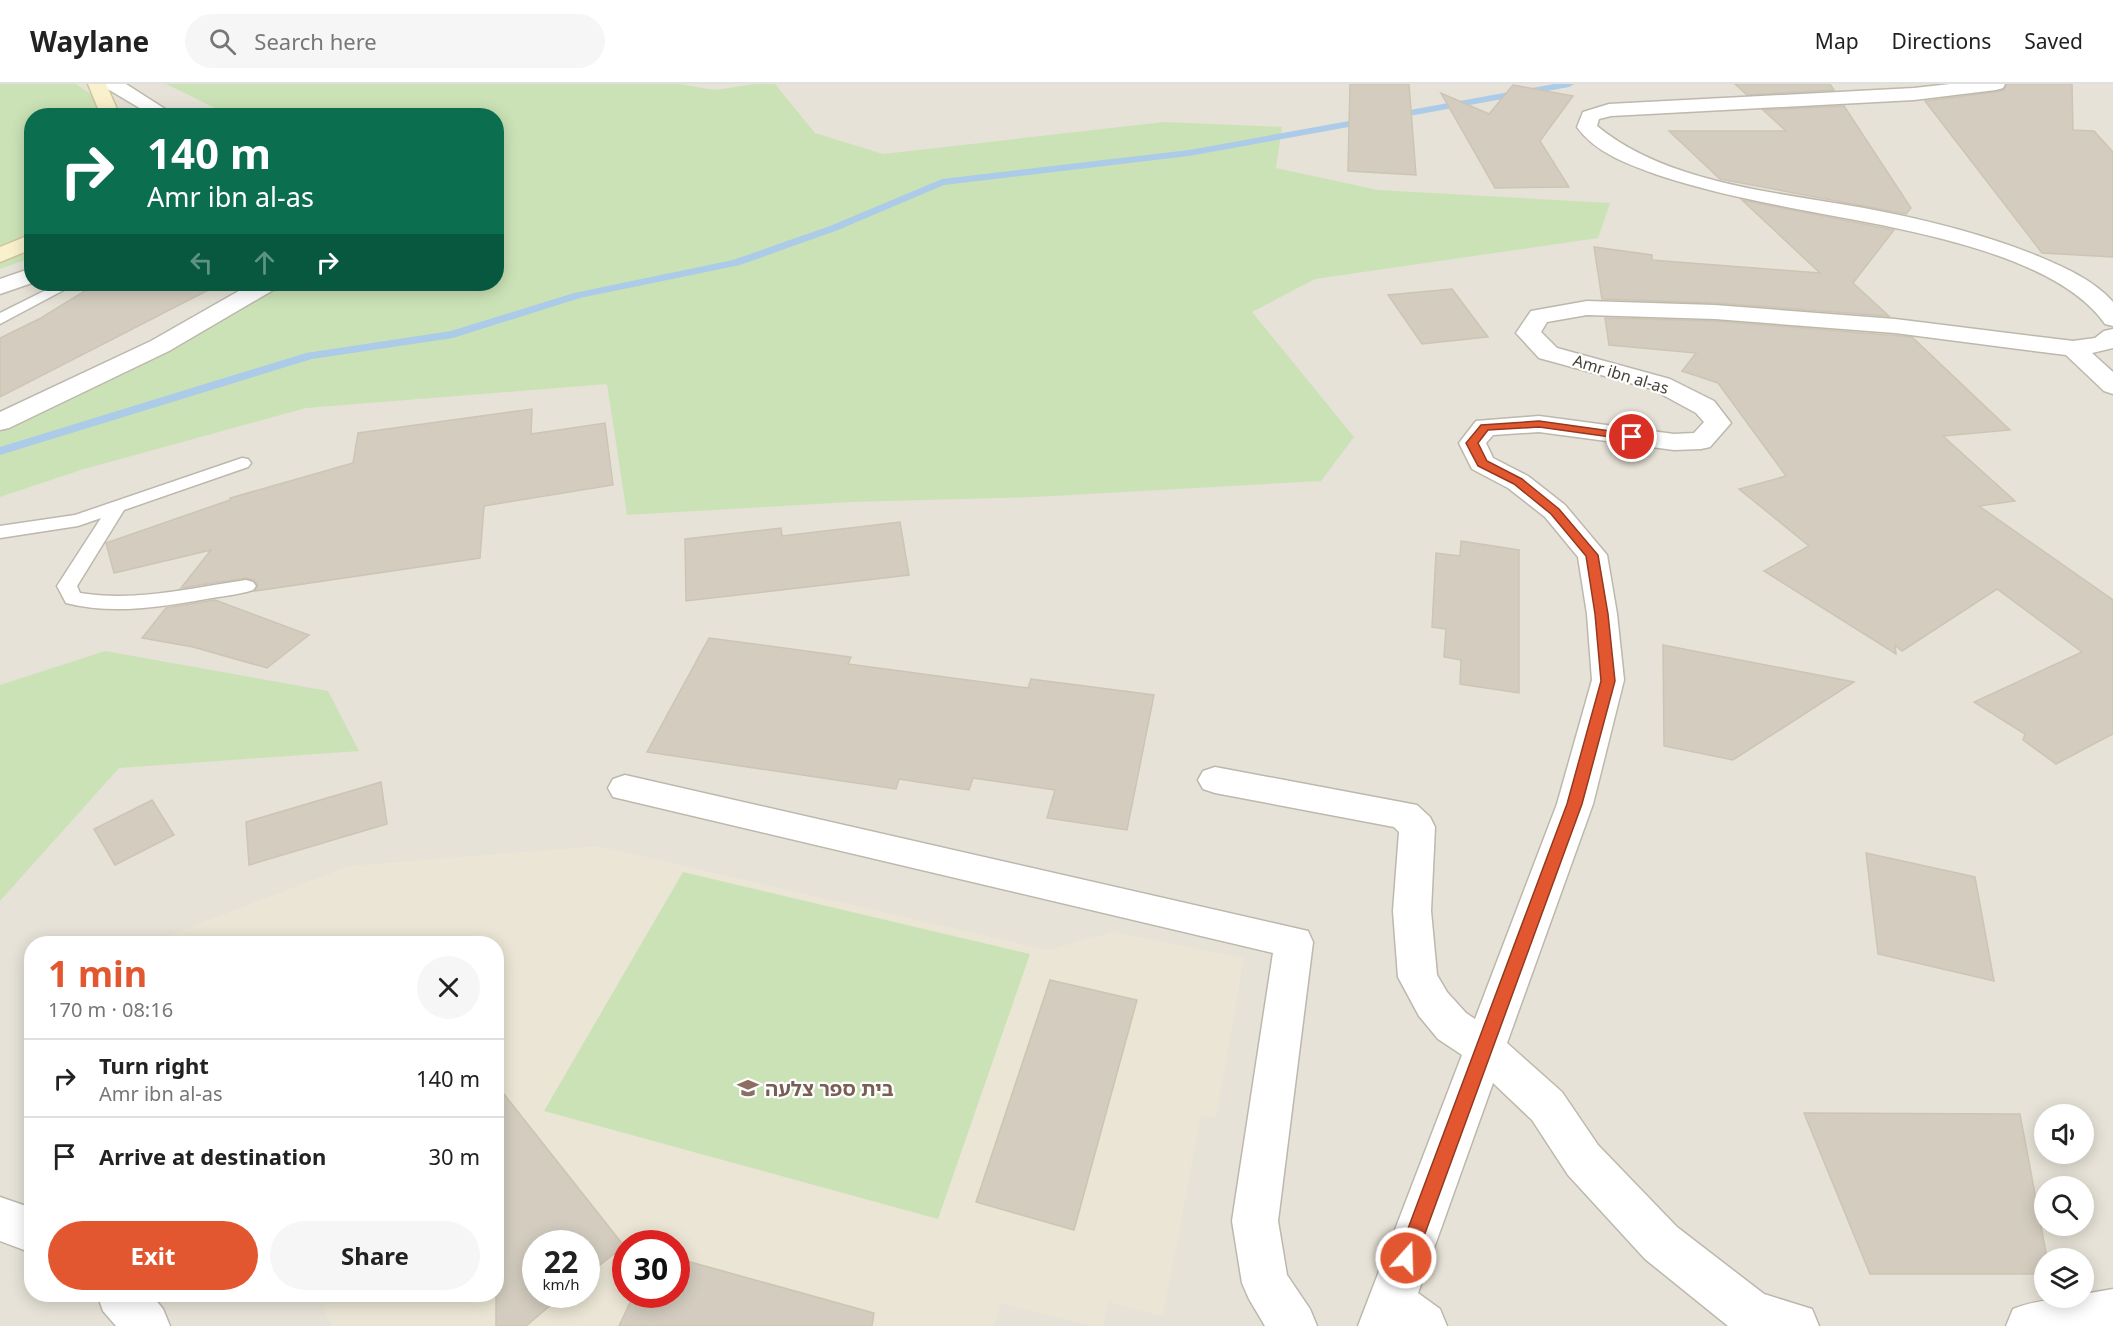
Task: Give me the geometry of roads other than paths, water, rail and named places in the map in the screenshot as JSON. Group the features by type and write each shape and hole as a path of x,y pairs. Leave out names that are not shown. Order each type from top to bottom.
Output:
{"street":[{"path":"97,84 108,108"},
{"path":"113,84 154,108"},
{"path":"1996,84 1914,94 1609,110 1590,116 1587,127 1596,139 1630,159 1661,171 1737,189 1899,221 1992,246 2037,264 2075,284 2106,306 2113,319"},
{"path":"0,255 24,244"},
{"path":"0,287 24,278"},
{"path":"0,422 160,346 255,291"},
{"name":"Amr ibn al-as","path":"1398,1318 1484,1047 1575,804 1608,681 1602,614 1592,555 1555,511 1518,482 1482,464 1472,443 1485,427 1539,424 1674,442 1701,441 1718,423 1705,406 1661,384 1548,353 1528,333 1539,316 1587,308 1715,312 1894,326 2020,344 2073,348 2102,344 2113,336"},
{"path":"2073,348 2113,386"},
{"path":"1215,780 1404,815 1417,827 1412,911 1419,976 1433,1004 1452,1026 1484,1047 1547,1106 1583,1160 1661,1243 1752,1315 1794,1326"},
{"path":"625,788 1294,942 1255,1221 1265,1283 1293,1326"},
{"path":"0,1219 24,1228"},
{"path":"126,1302 146,1326"},
{"path":"2030,1326 2113,1313"}],"lane":[{"path":"0,319 54,291"},
{"path":"0,532 78,520 242,464"},
{"path":"118,506 67,586 73,598 97,603 125,604 246,586"}],"waterway":[{"path":"0,451 310,356 453,334 578,295 736,263 834,228 942,182 1189,153 1569,84"}],"place":[{"name":"בית ספר צלעה","path":"748,1088"}]}
